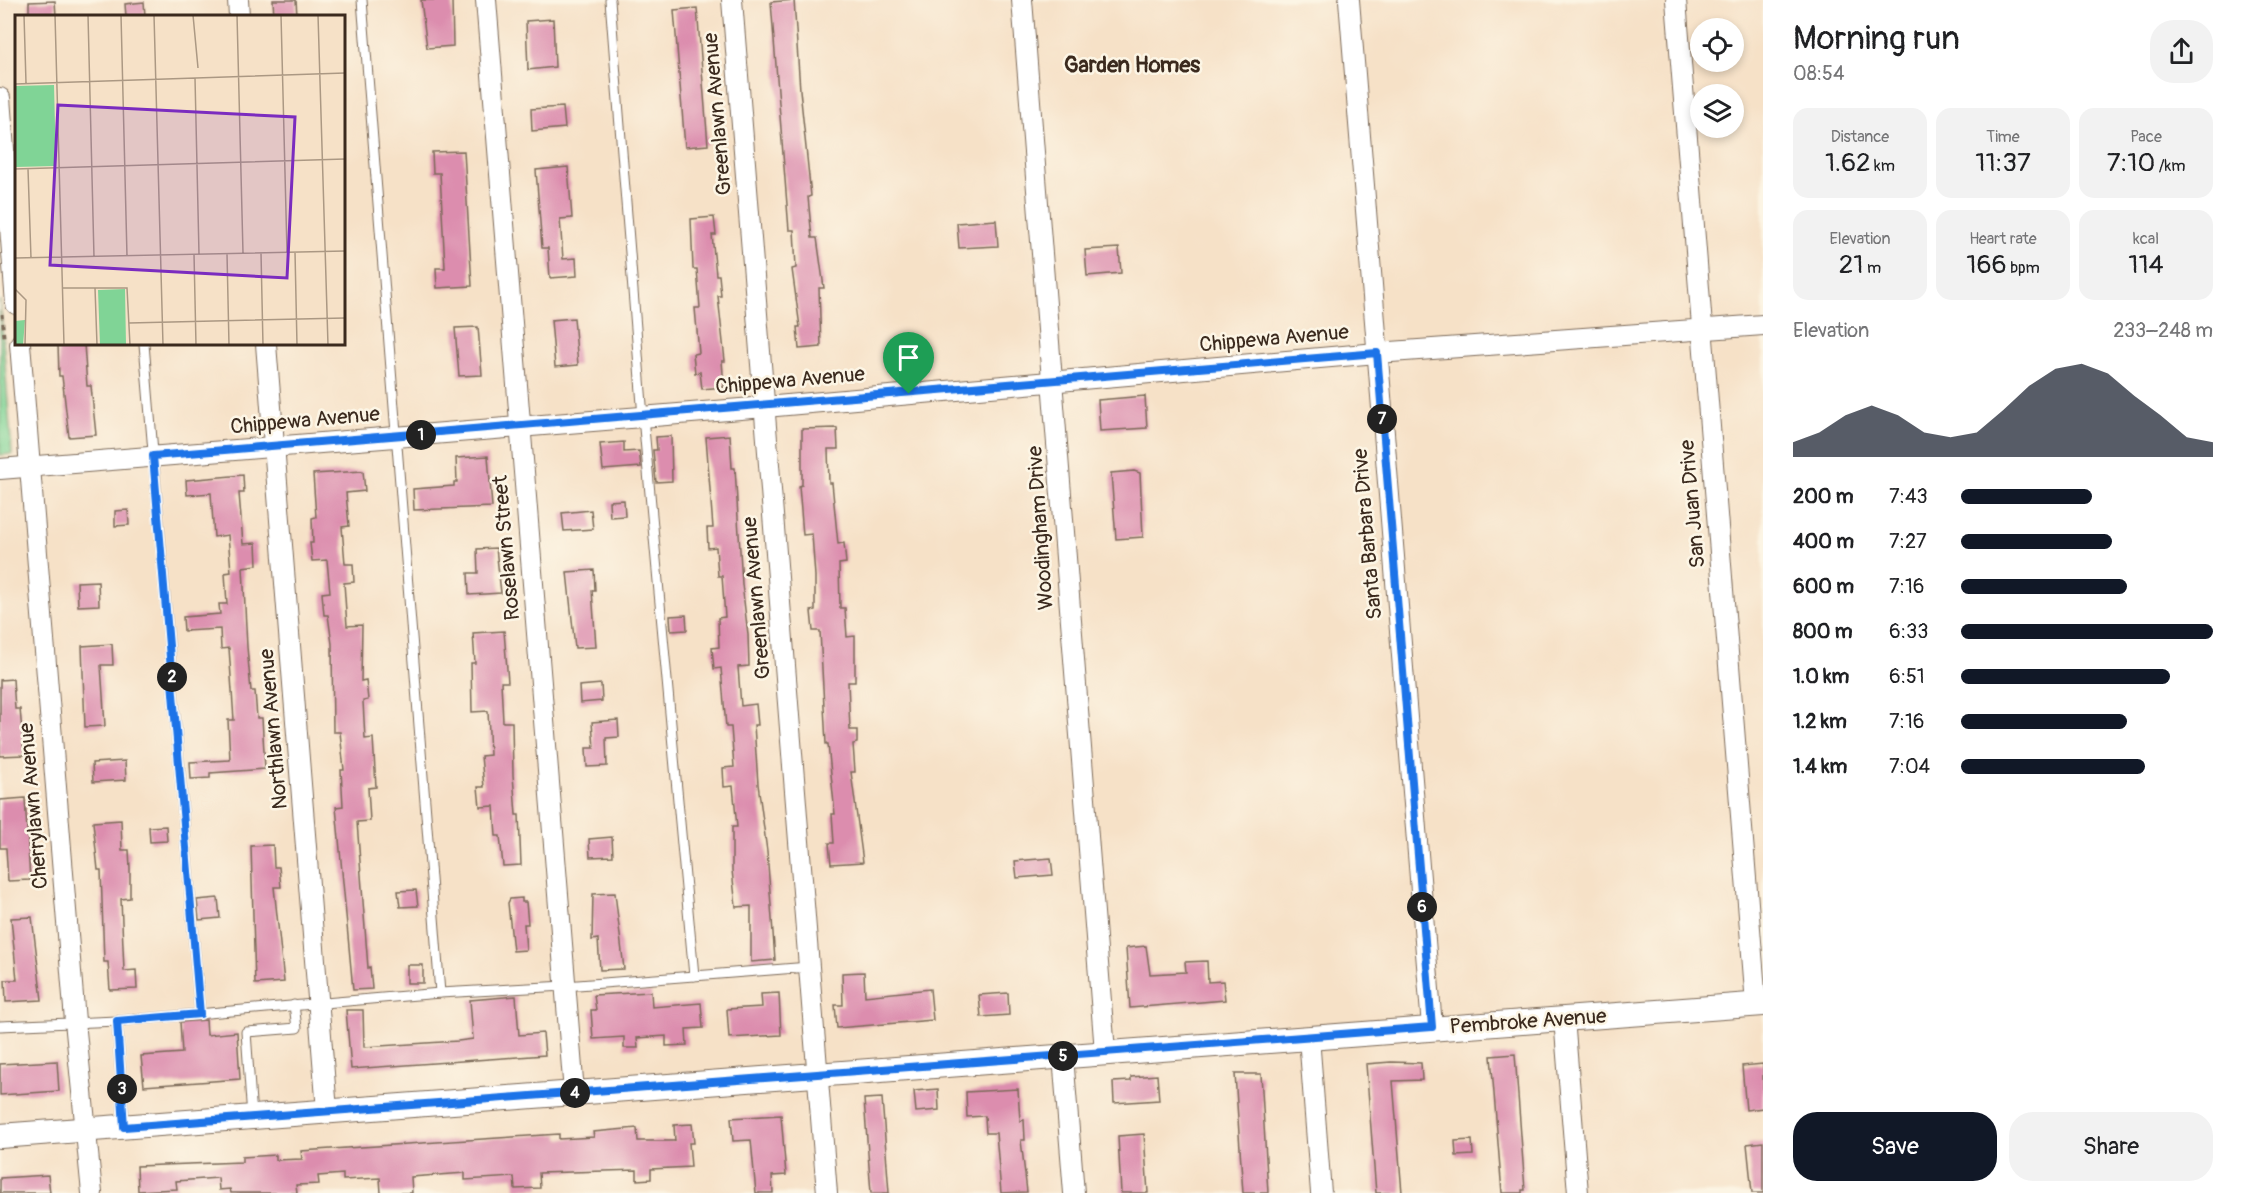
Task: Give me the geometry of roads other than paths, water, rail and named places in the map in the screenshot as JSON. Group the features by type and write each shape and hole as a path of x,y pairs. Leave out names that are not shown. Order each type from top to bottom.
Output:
{"street":[{"path":"238,0 239,15"},
{"name":"Roselawn Street","path":"486,0 574,1093"},
{"name":"Greenlawn Avenue","path":"732,0 827,1193"},
{"name":"Woodingham Drive","path":"1022,0 1105,1052"},
{"name":"Santa Barbara Drive","path":"1349,0 1432,1027"},
{"name":"San Juan Drive","path":"1676,0 1759,1004"},
{"path":"0,98 15,291"},
{"name":"Chippewa Avenue","path":"0,469 765,407 1377,353 1763,325"},
{"name":"Cherrylawn Avenue","path":"20,345 75,1021 92,1193"},
{"name":"Northlawn Avenue","path":"266,345 327,1111"},
{"name":"Pembroke Avenue","path":"0,1136 1759,1004"},
{"path":"1564,1018 1578,1193"},
{"path":"1309,1037 1321,1193"},
{"path":"1063,1056 1074,1193"}],"lane":[{"path":"362,0 440,993"},
{"path":"610,0 643,417 694,976"},
{"path":"144,345 200,1014"},
{"path":"0,1026 117,1021 318,1002 809,967"},
{"path":"252,1117 246,1032 297,1028 294,1005"},
{"path":"117,1021 124,1127"}],"district":[{"name":"Garden Homes","path":"1132,64"}]}
